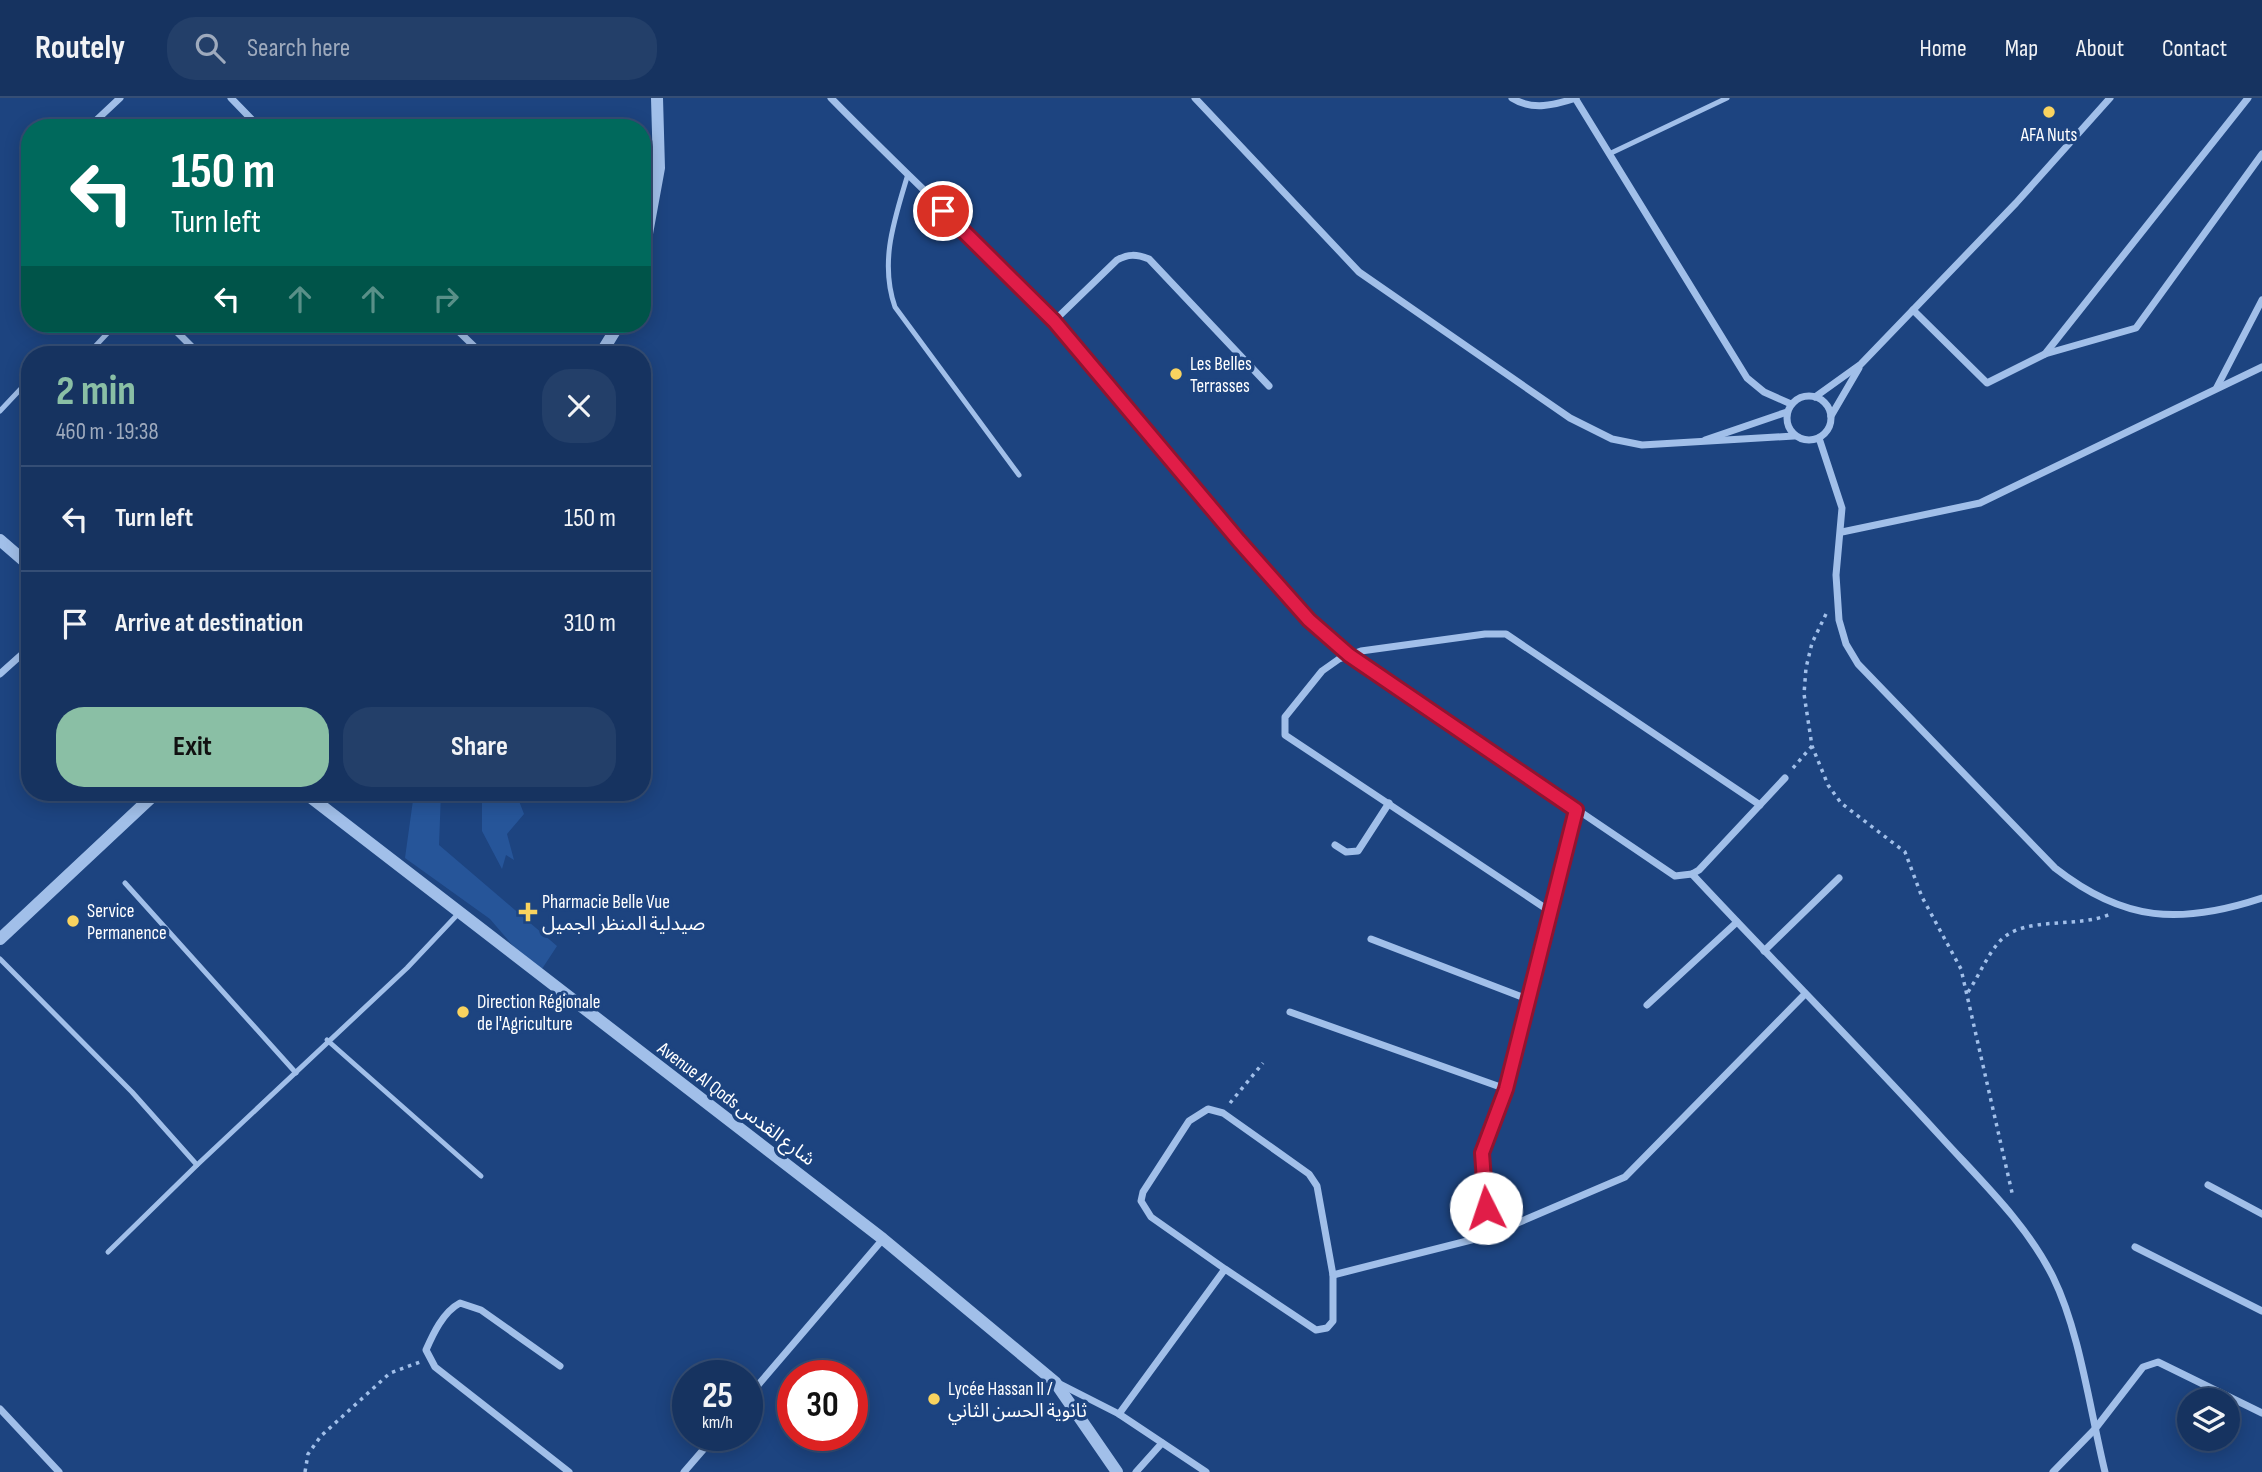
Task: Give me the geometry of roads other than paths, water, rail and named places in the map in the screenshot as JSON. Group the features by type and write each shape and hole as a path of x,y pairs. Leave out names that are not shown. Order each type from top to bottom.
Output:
{"street":[{"path":"98,119 120,98"},
{"path":"231,98 251,119"},
{"path":"651,212 659,168 657,98"},
{"path":"831,98 1054,321 1239,541 1309,620 1349,655 1675,876 1692,874 1785,778"},
{"path":"1195,98 1359,272 1570,418 1622,441 1642,445 1794,436 1802,440 1819,438 1826,433 1831,416 1861,364"},
{"path":"1512,98 1521,104 1542,107 1575,98 1747,379 1789,408"},
{"path":"1815,397 1861,364 2087,127 2110,98"},
{"path":"2045,354 2248,98"},
{"path":"1913,310 1986,383 2045,354 2136,328 2262,154"},
{"path":"1054,321 1117,260 1127,255 1140,255 1149,259 1269,387"},
{"path":"2217,387 2262,300"},
{"path":"178,333 191,346"},
{"path":"460,333 473,346"},
{"path":"1842,532 1980,503 2262,367"},
{"path":"1694,444 1789,408 1806,396 1815,397 1828,408 1831,416"},
{"path":"1789,408 1786,421 1794,436"},
{"path":"1819,438 1842,508 1836,597 1846,644 1858,664 2055,868 2087,893 2122,909 2177,915 2229,909 2262,898"},
{"path":"0,540 21,558"},
{"path":"1551,912 1289,739 1283,729 1285,717 1322,671 1349,655 1485,634 1506,634 1760,805"},
{"path":"0,674 21,655"},
{"path":"0,939 147,801"},
{"name":"Avenue Al Qods شارع القدس","path":"315,801 883,1239 1055,1382 1117,1472"},
{"path":"1335,845 1346,852 1358,851 1389,803"},
{"path":"1488,1236 1482,1153 1506,1089 1576,810"},
{"path":"1692,874 1804,995 1861,1050 2019,1222 2054,1279 2068,1316 2105,1472"},
{"path":"1764,951 1839,878"},
{"path":"1647,1005 1737,922"},
{"path":"1371,939 1530,1000"},
{"path":"1334,1275 1488,1236 1625,1177 1804,995"},
{"path":"1290,1012 1506,1089"},
{"path":"1208,1109 1223,1113 1310,1174 1317,1186 1323,1207 1334,1275 1333,1321 1327,1328 1316,1330 1225,1269 1152,1217 1141,1201 1143,1192 1194,1115 1208,1109"},
{"path":"2208,1185 2262,1214"},
{"path":"763,1379 883,1239"},
{"path":"2135,1247 2262,1311"},
{"path":"1119,1414 1225,1269"},
{"path":"560,1366 481,1310 460,1303 452,1307 431,1337 426,1350 428,1360 569,1472"},
{"path":"2053,1472 2095,1429 2144,1367 2158,1362 2262,1413"},
{"path":"1055,1382 1119,1414 1206,1472"},
{"path":"0,1409 59,1472"},
{"path":"1136,1472 1162,1443"},
{"path":"684,1472 702,1451"}],"lane":[{"path":"1609,154 1727,98"},
{"path":"908,174 888,254 888,277 895,307 1019,475"},
{"path":"95,346 108,333"},
{"path":"0,411 21,389"},
{"path":"125,883 296,1073"},
{"path":"108,1252 296,1073 327,1040 407,968 459,913"},
{"path":"0,958 173,1135 197,1165"},
{"path":"327,1040 481,1176"}],"place":[{"name":"AFA Nuts","path":"2049,112"},
{"name":"Les Belles Terrasses","path":"1176,374"},
{"name":"Pharmacie Belle Vue صيدلية المنظر الجميل","path":"528,912"},
{"name":"Service Permanence","path":"73,921"},
{"name":"Direction Régionale de l'Agriculture","path":"463,1012"},
{"name":"Lycée Hassan II / ثانوية الحسن الثاني","path":"934,1399"}]}
